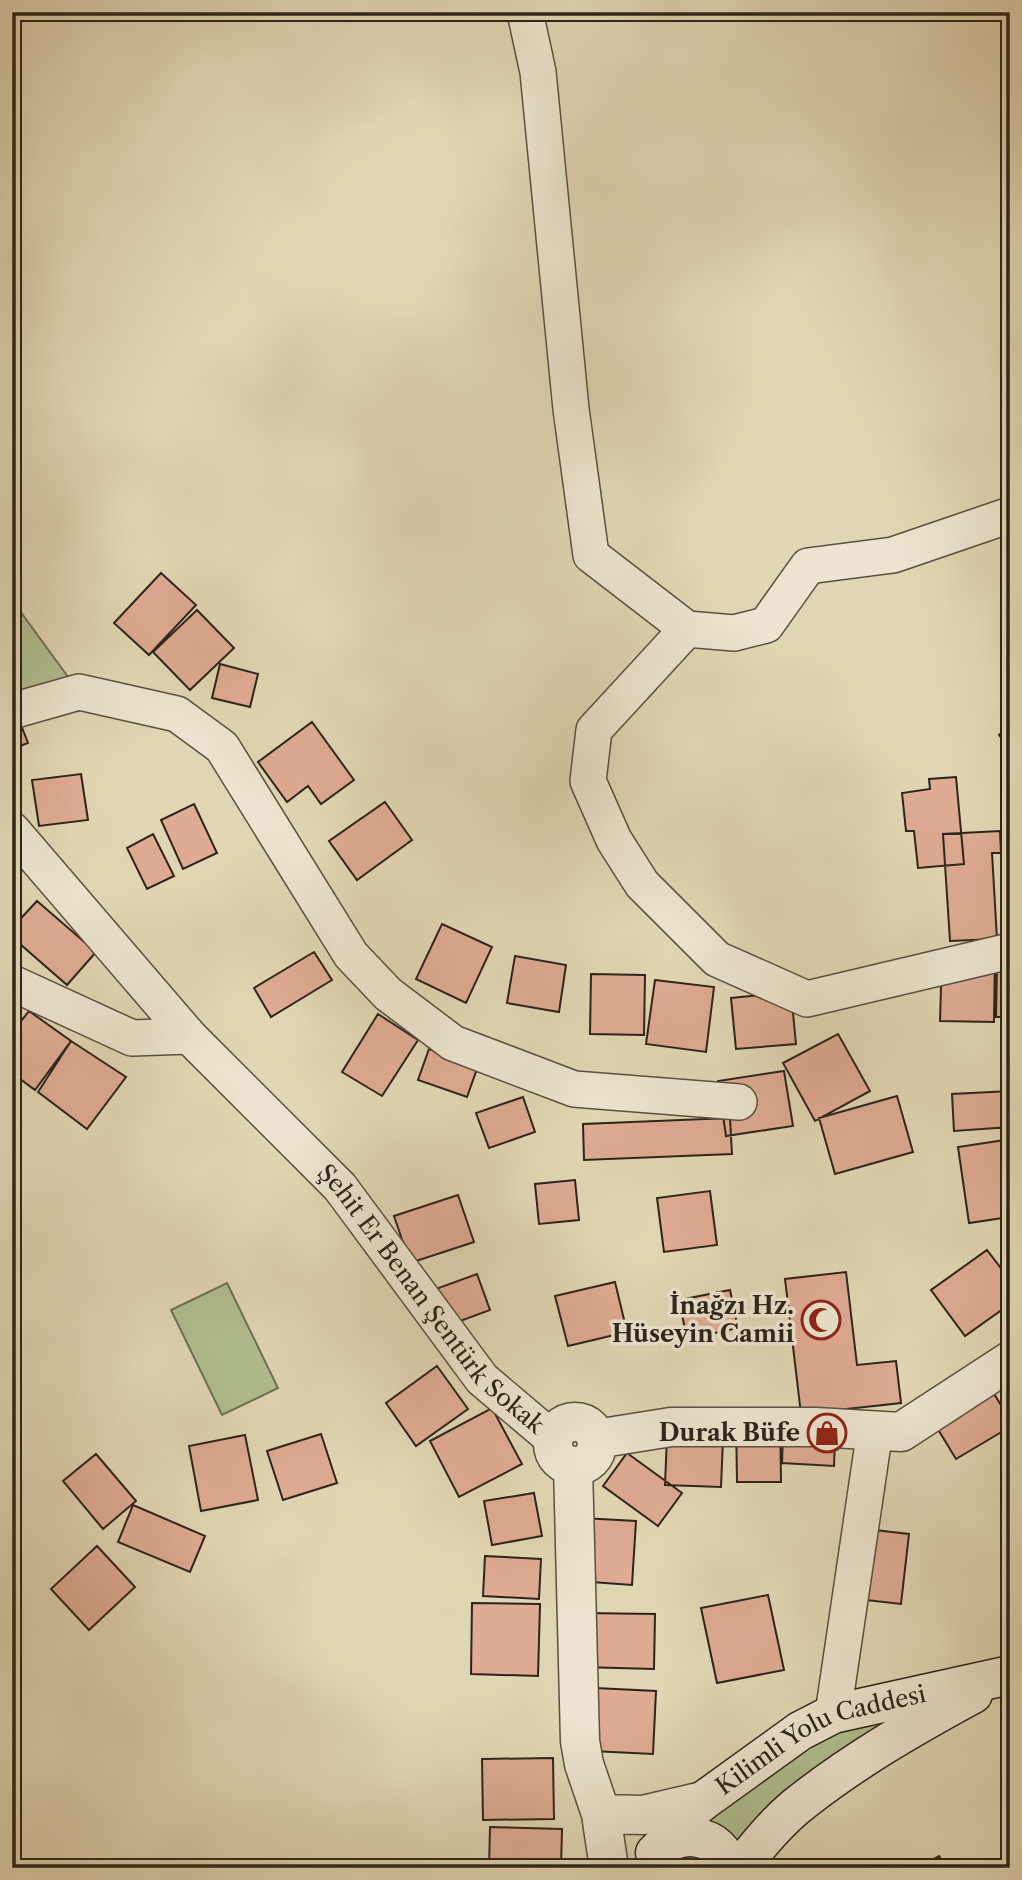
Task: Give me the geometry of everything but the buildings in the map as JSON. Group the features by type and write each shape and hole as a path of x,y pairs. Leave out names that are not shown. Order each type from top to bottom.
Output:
{"street":[{"path":"525,12 538,72 571,409 591,555 687,629 734,633 766,625 808,566 893,555 1010,515"},
{"path":"687,629 594,730 588,781 614,840 642,884 717,959 807,999 1010,951"},
{"path":"12,711 79,692 177,714 222,747 351,955 388,994 453,1043 575,1089 739,1102"},
{"name":"Şehit Er Benan Şentürk Sokak","path":"12,830 189,1036 340,1187 482,1379 574,1448"},
{"path":"12,983 132,1038 189,1036"},
{"path":"608,1868 601,1814 584,1764 580,1741 574,1448 671,1427 816,1427 901,1432 1010,1361"},
{"path":"833,1714 875,1430"},
{"name":"Kilimli Yolu Caddesi","path":"655,1857 692,1810 703,1801 800,1731 833,1714 1007,1676"},
{"name":"Kilimli Yolu Caddesi","path":"740,1868 763,1840 802,1801 895,1739 1007,1676"},
{"path":"601,1814 643,1815 703,1801"},
{"path":"655,1857 673,1839 699,1837 711,1842 721,1851 729,1868"}],"green space":[{"path":"12,600 79,692 12,711"},
{"path":"227,1283 278,1388 222,1415 171,1310"},
{"path":"1005,1676 740,1868 692,1810 781,1744"},
{"path":"690,1852 714,1868 664,1868"}],"place":[{"name":"İnağzı Hz. Hüseyin Camii","path":"821,1320"},
{"name":"Durak Büfe","path":"827,1433"}]}
